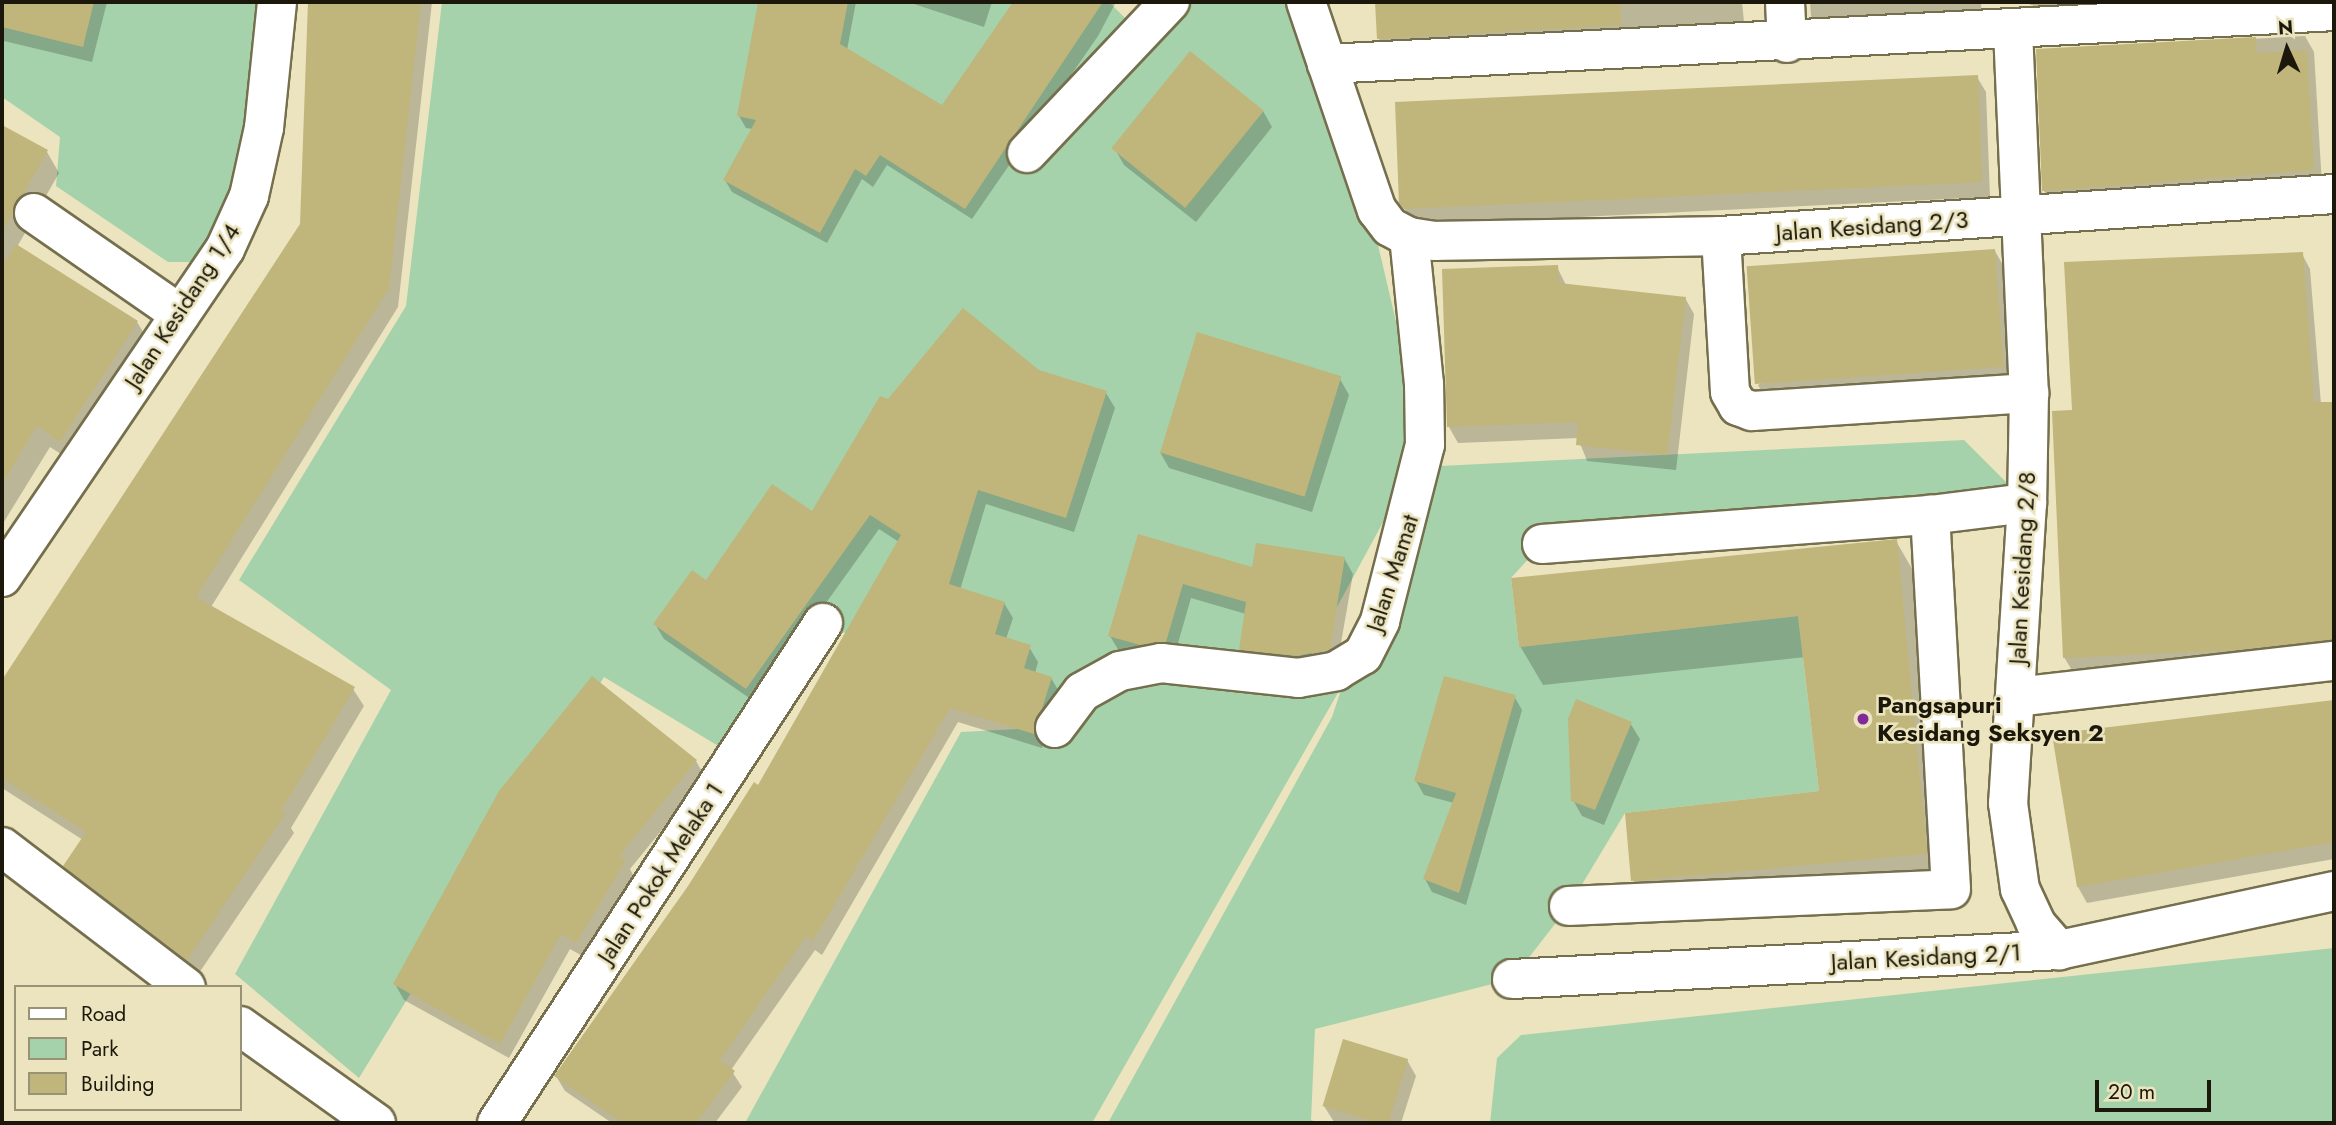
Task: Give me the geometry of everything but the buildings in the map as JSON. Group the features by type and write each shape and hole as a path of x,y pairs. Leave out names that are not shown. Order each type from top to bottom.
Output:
{"street":[{"name":"Jalan Kesidang 1/4","path":"2,577 225,249 249,196 264,128 277,2"},
{"path":"1027,153 1170,2"},
{"path":"1306,2 1377,210 1390,227 1409,237"},
{"path":"1785,2 1787,43"},
{"path":"1327,64 1787,43 2334,11"},
{"name":"Jalan Kesidang 2/8","path":"2013,30 2024,215 2029,393 2027,503 2008,803 2011,849 2036,924 2059,950"},
{"name":"Jalan Kesidang 2/3","path":"1409,237 1434,242 1721,236 2334,194"},
{"path":"34,213 180,314"},
{"path":"1721,236 1730,392 1738,406 1752,411 2029,393"},
{"name":"Jalan Mamat","path":"1055,728 1082,692 1120,671 1161,663 1298,678 1336,671 1363,655 1380,621 1425,445 1424,384 1409,237"},
{"path":"1542,544 1930,515 2027,503"},
{"path":"1569,906 1951,889 1930,515"},
{"name":"Jalan Pokok Melaka 1","path":"497,1123 823,623"},
{"path":"2016,697 2334,661"},
{"path":"2,846 183,985"},
{"name":"Jalan Kesidang 2/1","path":"1512,979 2059,950 2334,891"},
{"path":"242,1027 376,1123"}],"green space":[{"path":"2,2 277,2 216,262 168,262 56,186 60,137 2,97"},
{"path":"442,2 1109,2 1140,33 1172,2 1305,2 1355,147 1425,445 1300,675 1345,680 1420,467 1964,440 2027,503 1542,544 1511,578 1519,647 1798,616 1819,791 1625,813 1569,906 1512,979 1315,1029 1311,1120 1320,1123 1108,1123 1332,717 1343,684 1092,1123 745,1123 961,732 1053,727 823,623 720,747 604,677 359,1078 235,974 391,690 239,580 406,306"},
{"path":"2334,948 2334,1123 1490,1123 1497,1058 1521,1035"}],"place":[{"name":"Pangsapuri Kesidang Seksyen 2","path":"1863,719"}]}
